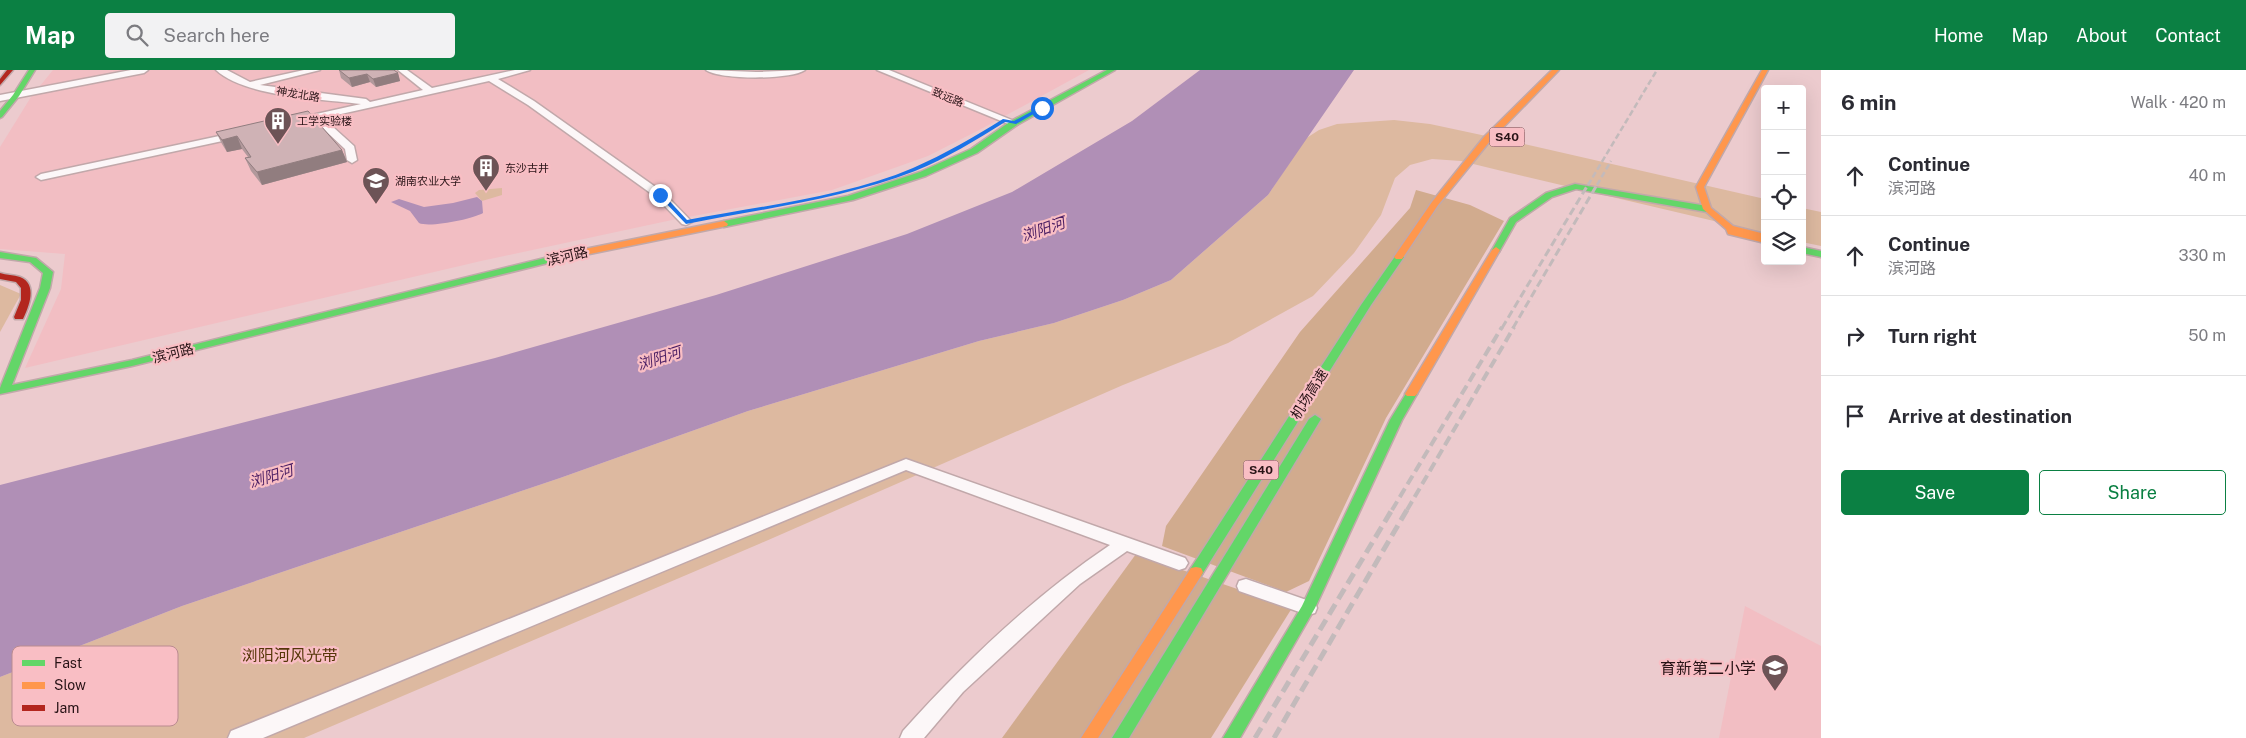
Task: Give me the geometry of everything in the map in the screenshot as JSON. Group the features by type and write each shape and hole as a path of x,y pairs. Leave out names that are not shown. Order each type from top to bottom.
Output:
{"main road":[{"path":"0,82 10,70"},
{"path":"0,116 16,96 32,70"},
{"name":"滨河路","path":"3,384 132,363 561,257 850,198 923,174 974,151 1010,121 1097,70"},
{"name":"滨河路","path":"3,384 569,245 844,192 914,170 1112,70"},
{"name":"机场高速","path":"1089,738 1114,702 1366,305 1435,204 1487,139 1556,70"},
{"path":"1707,209 1700,187 1765,70"},
{"name":"S40","path":"1522,121 1569,71"},
{"path":"1231,738 1308,608 1396,420 1513,220 1549,195 1575,186 1707,209 1730,228 1731,232 1761,239"},
{"path":"1730,228 1761,235"},
{"path":"1806,247 1821,250"},
{"path":"1806,251 1821,254"},
{"path":"0,255 32,260 48,272 46,288 3,384"},
{"path":"0,276 23,281 28,288 28,298 12,331"},
{"name":"机场高速","path":"1120,738 1323,407"}],"street":[{"path":"0,98 144,70"},
{"name":"神龙北路","path":"220,70 249,85 314,97 380,103"},
{"path":"249,85 316,70"},
{"path":"404,71 417,70"},
{"path":"279,125 526,70"},
{"path":"710,70 753,76 776,75 800,70"},
{"name":"致远路","path":"881,70 1010,121"},
{"path":"404,71 431,92"},
{"path":"492,79 530,103 660,195 686,222"},
{"path":"316,117 350,148 352,160"},
{"path":"41,177 252,131"},
{"path":"198,144 204,146 207,154"},
{"path":"240,738 906,464 1180,563"},
{"path":"911,738 963,679 1074,579 1124,544"},
{"path":"1246,586 1308,608"}],"shaded area":[{"name":"湖南农业大学","path":"53,70 1089,70 928,156 832,190 672,220 481,261 25,368 61,289 65,254 0,249 0,147 31,97"},
{"path":"1416,190 1470,205 1504,221 1386,418 1309,581 1286,592 1162,546 1166,526 1300,332 1410,208"},
{"path":"1136,554 1292,608 1211,738 1002,738"},
{"name":"育新第二小学","path":"1745,606 1821,646 1821,738 1719,738"}],"green space":[{"name":"浏阳河风光带","path":"1394,120 1430,124 1761,198 1761,232 1461,161 1432,159 1410,165 1395,178 1381,215 1354,253 1313,296 1228,343 1123,385 759,544 304,738 0,738 0,677 12,672 12,726 178,726 178,646 79,646 182,606 560,478 748,411 979,341 1054,323 1123,300 1171,280 1268,195 1305,139 1319,130 1337,124"},
{"path":"502,188 502,195 482,201 475,193 479,190"},
{"path":"1806,209 1821,212 1821,246 1806,243"},
{"path":"0,285 21,294 0,332"}],"water":[{"name":"浏阳河","path":"1200,70 1354,70 1268,195 1171,280 1123,300 1054,323 979,341 748,411 560,478 182,606 79,646 12,646 12,672 0,677 0,485 495,358 716,295 907,234 1012,192 1132,121"},
{"path":"477,197 482,201 483,213 441,224 419,223 410,211 391,202 399,199 424,207"}],"building":[{"path":"339,70 394,70 398,73 373,79 367,74 349,78"},
{"path":"308,111 342,150 257,172 245,158 251,157 237,136 222,140 216,132"}],"railway":[{"path":"1588,185 1657,70"},
{"path":"1597,185 1611,161"},
{"path":"1502,328 1589,183"},
{"path":"1513,328 1598,183"},
{"path":"1392,510 1502,327"},
{"path":"1407,510 1514,327"},
{"path":"1255,738 1393,508"},
{"path":"1274,738 1408,508"}],"traffic: fast":[{"path":"0,116 16,96 32,70"},
{"path":"724,224 850,198 923,174 974,151 1014,123 1112,70"},
{"path":"1496,250 1513,220 1549,195 1575,186 1707,209"},
{"path":"1806,251 1821,254"},
{"path":"0,255 33,260 48,272 45,288 5,390"},
{"path":"0,391 132,363 565,256"},
{"path":"1196,572 1366,305 1399,257"},
{"path":"1231,738 1308,608 1396,420 1411,394"},
{"path":"1120,738 1315,419"}],"traffic: slow":[{"path":"1399,257 1435,204 1487,139 1556,70"},
{"path":"1730,228 1707,209 1700,187 1765,70"},
{"path":"565,256 724,224"},
{"path":"1761,236 1730,228 1731,232 1761,239"},
{"path":"1411,394 1496,250"},
{"path":"1089,738 1196,572"}],"traffic: jam":[{"path":"0,83 10,70"},
{"path":"0,276 19,280 26,288 26,300 19,317"}],"place":[{"name":"工学实验楼","path":"278,145"},
{"name":"东沙古井","path":"486,192"},
{"name":"湖南农业大学","path":"376,205"},
{"name":"育新第二小学","path":"1775,692"}],"route":[{"path":"660,195 686,222 844,192 914,170 961,147 1005,120 1014,123 1042,108"}]}
